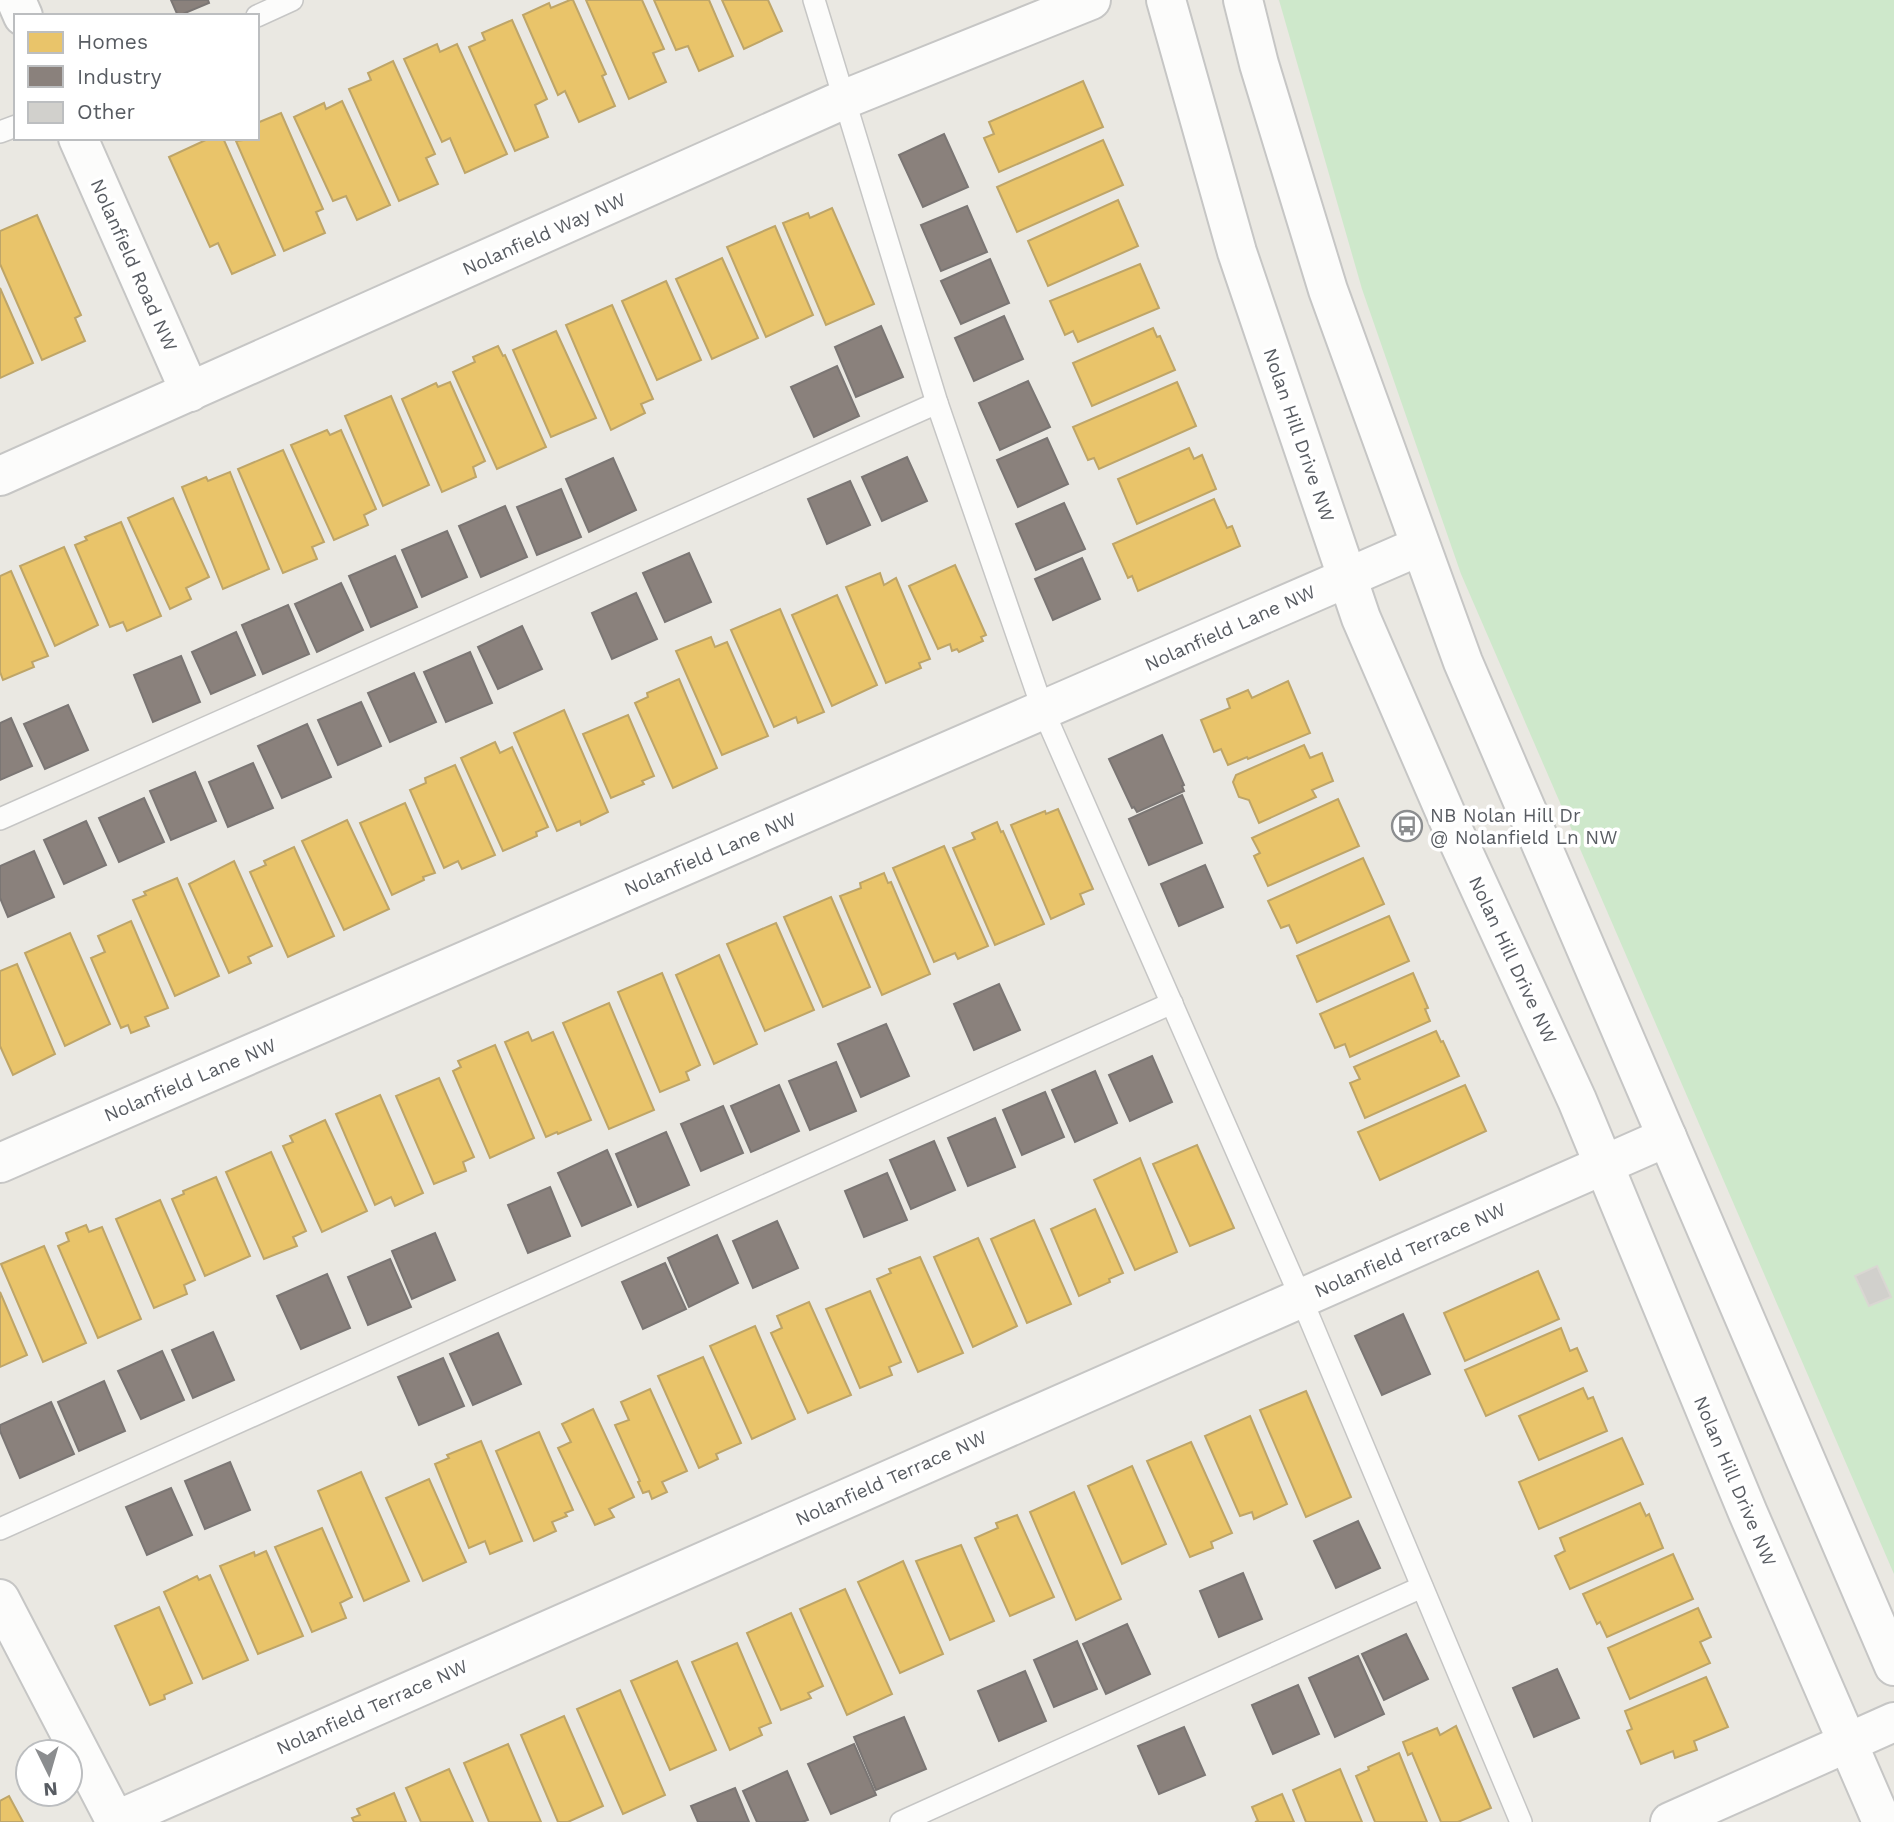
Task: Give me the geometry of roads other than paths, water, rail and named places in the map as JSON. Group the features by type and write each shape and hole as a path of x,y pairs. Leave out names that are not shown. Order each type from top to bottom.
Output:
{"street":[{"name":"Nolanfield Way NW","path":"0,476 845,99 1091,0"},
{"name":"Nolan Hill Drive NW","path":"1166,0 1237,252 1361,618 1443,809 1577,1100 1748,1513 1882,1822"},
{"path":"1243,0 1259,64 1328,290 1462,662 1894,1666"},
{"name":"Nolanfield Road NW","path":"79,140 191,392"},
{"name":"Nolanfield Lane NW","path":"0,1163 1420,546"},
{"name":"Nolanfield Terrace NW","path":"115,1821 1667,1137"},
{"path":"0,1599 115,1821"},
{"path":"1670,1822 1894,1722"}],"lane":[{"path":"259,15 292,0"},
{"path":"814,0 937,403 1043,710 1301,1298 1521,1822"},
{"path":"0,819 937,403"},
{"path":"0,1529 1172,1003"},
{"path":"901,1822 1422,1587"}],"place":[{"name":"NB Nolan Hill Dr @ Nolanfield Ln NW","path":"1407,826"}]}
